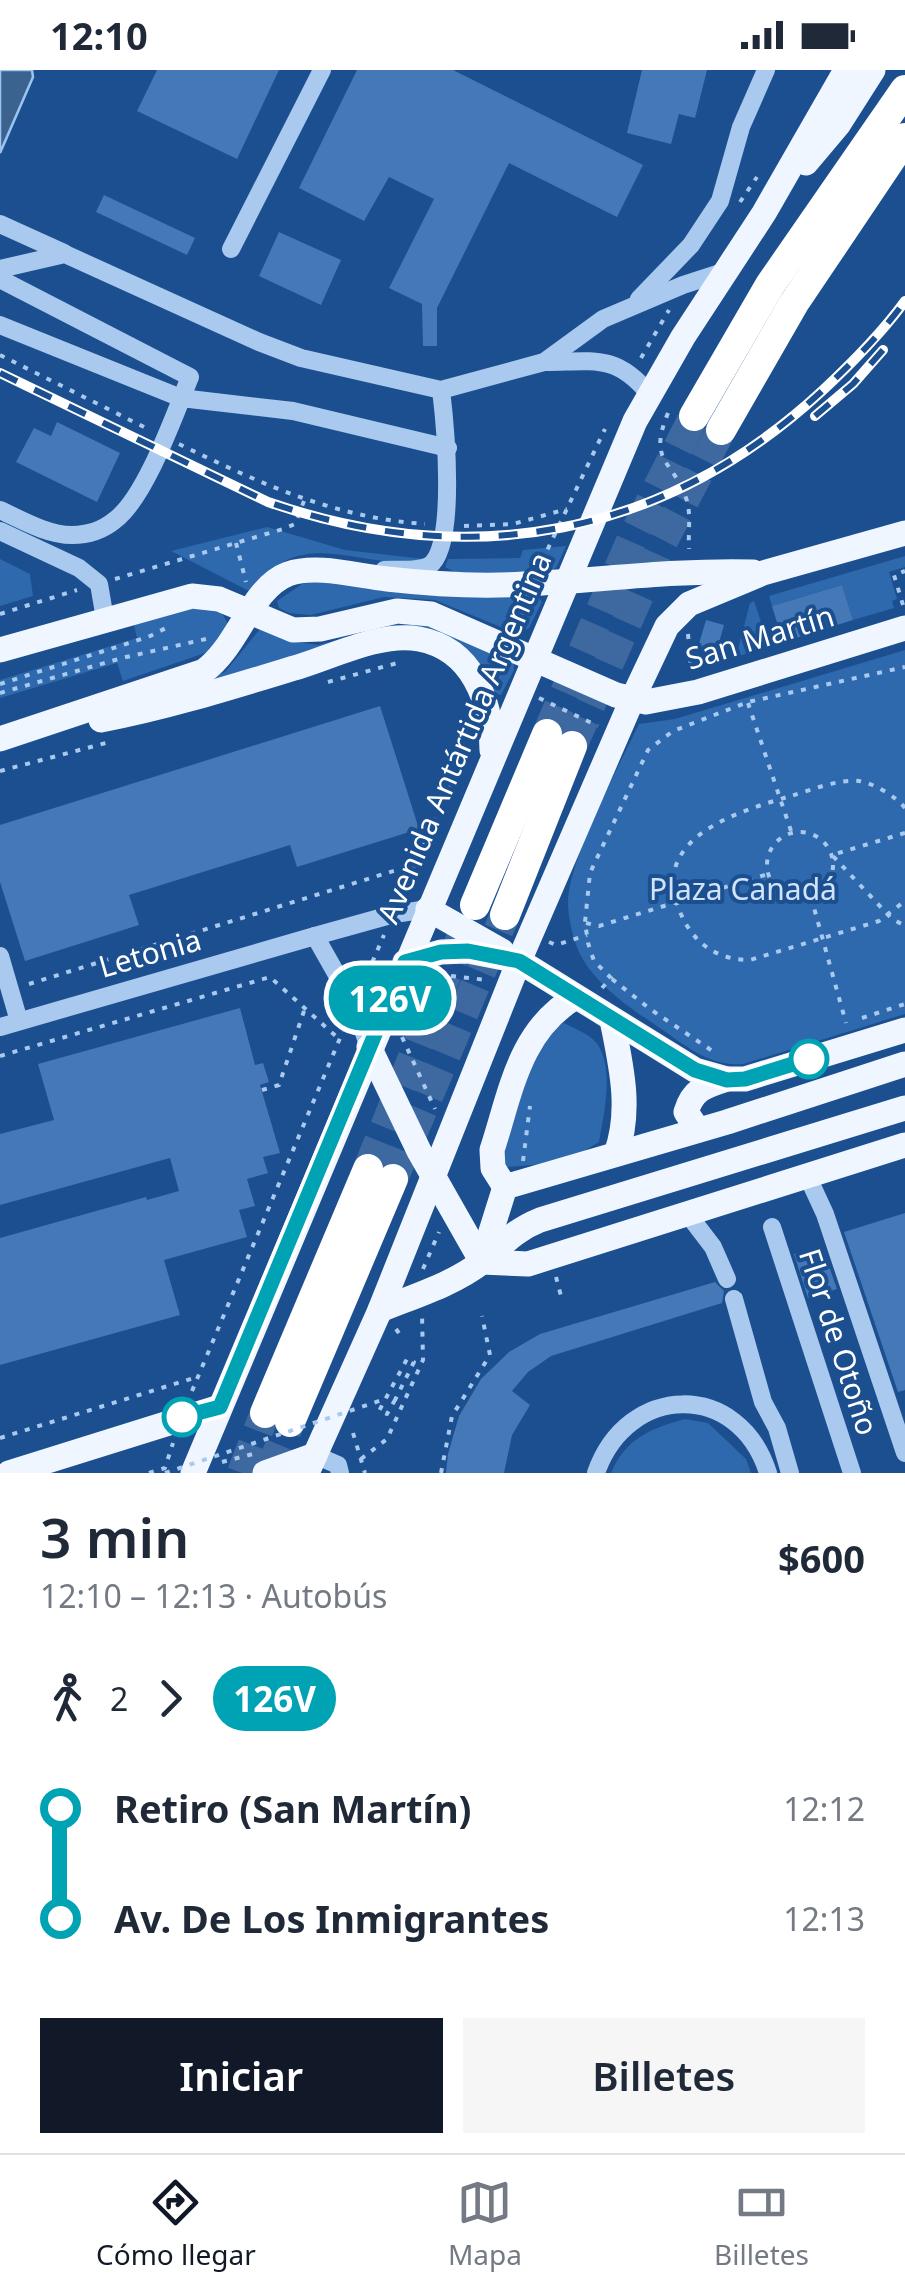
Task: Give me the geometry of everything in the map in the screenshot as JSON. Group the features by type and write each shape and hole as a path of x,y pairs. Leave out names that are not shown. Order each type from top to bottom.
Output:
{"highway":[{"path":"905,90 770,285 707,422 794,303 905,138"},
{"path":"474,904 560,740 504,915"},
{"path":"278,1418 380,1174"}],"main road":[{"name":"Avenida Antártida Argentina","path":"192,1473 405,962 649,394 764,213 846,70"},
{"name":"Avenida Antártida Argentina","path":"764,213 838,126 872,70"},
{"name":"San Martín","path":"763,573 905,533"},
{"path":"6,737 200,673 225,652 266,591 285,576 300,572 472,586 688,570 763,573"},
{"path":"265,1473 311,1464 388,1319 433,1175 519,961 662,635 678,612 689,604 763,573"},
{"path":"0,650 192,596 219,599 284,628 304,630 397,611 431,614 632,700"},
{"name":"San Martín","path":"632,700 744,691 904,616"},
{"path":"6,737 153,710 374,643 411,638 448,650 472,672 486,703 492,758"},
{"path":"428,909 695,1070 723,1067 745,1079 905,1030"},
{"path":"405,962 441,952 468,951 519,961"},
{"path":"482,1262 505,1188 493,1168 492,1150 526,1047 546,1017 582,1001"},
{"path":"612,1020 623,1075 625,1118 616,1154"},
{"path":"370,1047 433,1175 482,1262"},
{"path":"505,1188 905,1064"},
{"path":"698,1130 686,1112 691,1099 723,1067"},
{"path":"388,1319 482,1262 515,1230 905,1108"},
{"path":"482,1262 528,1264 905,1145"},
{"path":"9,1473 220,1407"}],"street":[{"path":"232,249 322,70"},
{"path":"632,307 691,245 720,201 732,154 766,70"},
{"path":"0,224 301,358 441,390 544,362 608,362 632,373 649,394"},
{"path":"0,268 65,254"},
{"path":"544,362 603,320 723,272"},
{"path":"0,279 190,377 165,437 132,500 117,519 91,533 68,535 0,510"},
{"path":"1,326 181,398 292,411 448,448"},
{"path":"344,574 426,568 440,549 448,448 441,390"},
{"path":"0,531 78,568 99,584 105,618"},
{"name":"Letonia","path":"0,1026 394,914 428,909"},
{"path":"315,936 354,1005 370,1047"},
{"path":"0,956 19,1021"},
{"path":"807,1175 825,1214 905,1453"},
{"path":"687,1213 713,1247 727,1278"},
{"name":"Flor de Otoño","path":"772,1227 852,1473"},
{"path":"734,1299 763,1402 777,1428 790,1473"},
{"path":"596,1473 617,1437 650,1410 699,1404 735,1419 762,1454 768,1473"},
{"path":"311,1464 338,1465 340,1473"}],"path":[{"path":"0,355 247,478 351,515 444,525 514,524 567,509"},
{"path":"0,614 283,530 295,524 304,500"},
{"path":"904,616 894,575 905,571"},
{"path":"688,624 692,670"},
{"path":"0,684 148,638 165,628"},
{"path":"0,693 208,639"},
{"path":"96,654 98,665"},
{"path":"723,1067 594,961 584,922 590,873 648,750 672,731 744,691 905,667"},
{"path":"18,679 20,687"},
{"path":"521,690 617,735"},
{"path":"744,691 791,832"},
{"path":"905,808 900,800 860,781 780,800 702,830 674,871 674,901 690,930 706,948 731,960 750,960 879,921 905,900"},
{"path":"832,855 829,883 811,896 789,897 772,884 768,874 770,848 791,832 814,834 888,914 905,926"},
{"path":"832,855 905,833"},
{"path":"10,990 416,864"},
{"path":"584,922 600,926 768,874"},
{"path":"811,896 846,1023"},
{"path":"0,1056 270,978 339,1040"},
{"path":"582,1001 610,978"},
{"path":"262,1090 279,1085 305,1008"},
{"path":"407,1025 401,1040 436,1110"},
{"path":"524,1165 533,1097"},
{"path":"418,1279 440,1227"},
{"path":"554,1272 561,1296"},
{"path":"361,1459 387,1439 422,1360 422,1308"},
{"path":"441,1473 452,1416 490,1355 482,1316"},
{"path":"388,1319 404,1339"},
{"path":"406,1359 414,1362 387,1414 380,1411 384,1399 406,1359"},
{"path":"0,1438 197,1377"},
{"path":"164,1473 384,1399"},
{"path":"395,1400 403,1403"},
{"path":"353,1433 365,1473"}],"green space":[{"path":"267,527 345,550 424,559 390,562 336,554 301,555 280,564 249,591 171,551"},
{"path":"566,546 556,568 540,575 455,572 445,567 448,559 520,558 523,550"},
{"path":"905,556 905,567 889,572 897,599 892,601 894,608 853,620 842,585 772,606 769,596"},
{"path":"0,559 30,574 33,596 0,606"},
{"path":"302,584 536,594 542,602 529,628 518,634 435,600 384,597 311,615 279,608 277,601"},
{"path":"754,601 769,646 736,657 750,603"},
{"path":"198,607 220,610 228,624 208,652 123,681 117,663 0,698 0,680 137,638 134,625"},
{"path":"430,624 514,663 501,695 496,694 475,658 439,634 159,695 225,672 260,629 284,640 318,645 393,625"},
{"name":"Plaza Canadá","path":"905,650 905,1014 743,1064 718,1062 696,1052 604,985 581,956 570,923 568,903 576,863 639,724 675,719"},
{"path":"564,1023 592,1038 603,1055 606,1093 599,1142 566,1162 508,1167 498,1158 539,1045 550,1028"},
{"path":"685,1419 708,1423 746,1459 751,1473 611,1473 624,1451 640,1437"}],"shaded area":[{"path":"0,70 32,70 33,77 0,153"}],"building":[{"path":"157,70 279,70 237,159 137,111"},
{"path":"357,70 453,70 643,165 617,217 509,163 437,308 437,346 423,346 422,304 389,288 434,199 389,177 364,221 299,188"},
{"path":"642,70 707,70 695,118 679,114 671,144 627,133"},
{"path":"104,195 195,238 187,255 96,212"},
{"path":"279,232 341,260 321,305 259,276"},
{"path":"57,422 120,453 97,502 16,462 34,428 51,436"},
{"path":"842,585 853,620 783,642 772,606"},
{"path":"706,620 724,625 716,653 698,647"},
{"path":"380,706 419,829 297,867 290,845 129,895 139,925 25,961 0,882 0,825"},
{"path":"240,1008 255,1065 263,1063 269,1082 260,1085 280,1153 263,1157 268,1173 247,1179 255,1206 239,1210 247,1237 164,1260 180,1315 0,1365 0,1238 179,1191 170,1158 0,1205 0,1134 54,1120 38,1064"},
{"path":"905,1213 905,1390 898,1392 844,1232"},
{"path":"822,1246 837,1289 808,1298 794,1254"},
{"path":"715,1282 724,1291 722,1303 551,1356 528,1372 512,1391 530,1405 512,1435 504,1473 446,1473 459,1416 481,1379 509,1352 540,1334"}],"tunnel":[{"path":"547,734 631,541 694,416"},
{"path":"572,746 663,541 721,430"},
{"path":"393,1179 505,915"},
{"path":"368,1169 466,926"},
{"path":"242,1473 265,1413"},
{"path":"269,1473 290,1422"}],"railway":[{"path":"0,373 268,502 344,523 418,535 491,536 562,528 631,509 697,480 761,441 822,391 866,348 905,301"},
{"path":"815,416 853,384 883,350"}],"bus line":[{"name":"126V","path":"182,1417 220,1407 405,962 441,952 468,951 519,961 695,1070 727,1080 745,1079 809,1059"}]}
